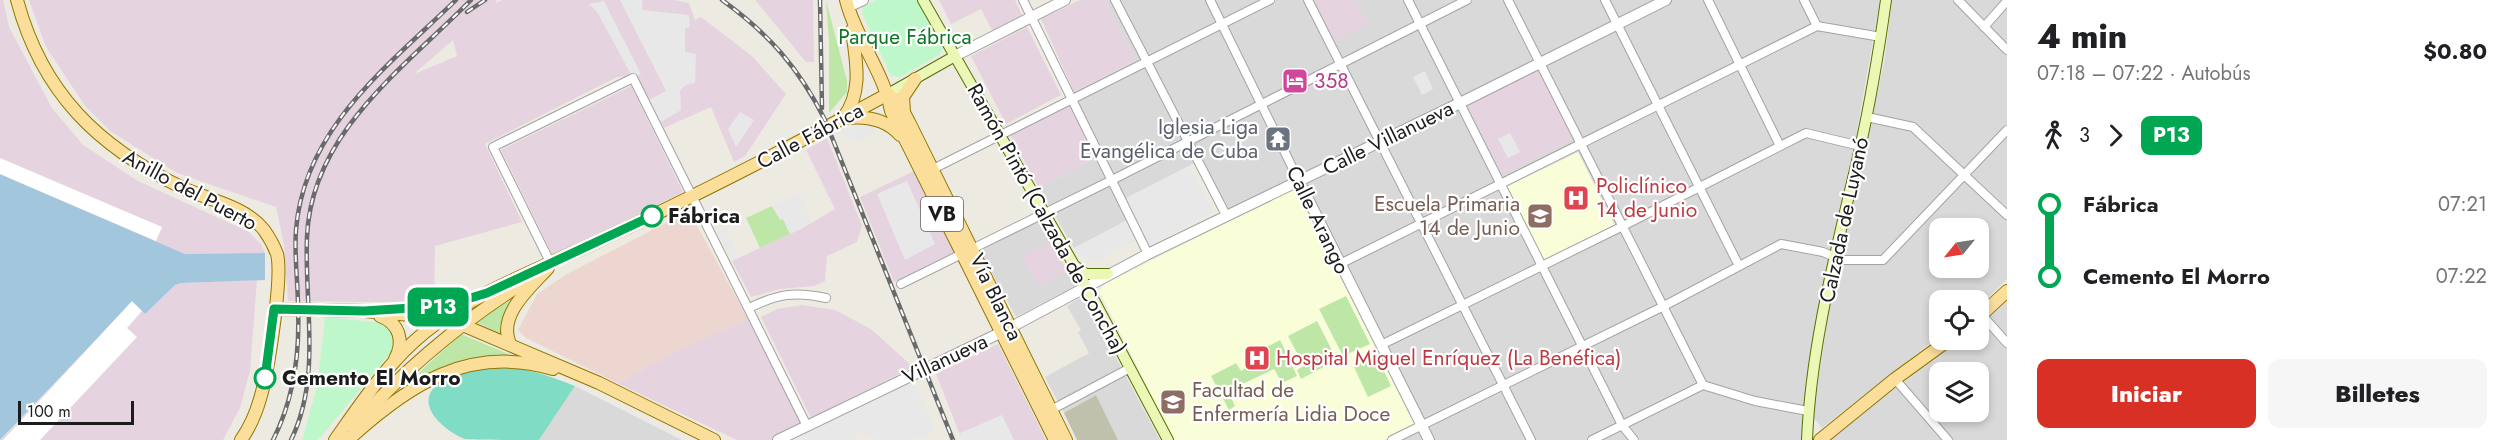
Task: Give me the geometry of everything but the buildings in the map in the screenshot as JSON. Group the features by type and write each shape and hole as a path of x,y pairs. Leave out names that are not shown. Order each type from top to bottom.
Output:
{"main road":[{"name":"Anillo del Puerto","path":"17,0 26,28 43,65 61,94 94,132 137,164 185,189 242,213 264,230 276,253 278,262 274,309 261,396 253,420 241,440"},
{"name":"Ramón Pintó (Calzada de Concha)","path":"923,0 1086,286 1168,440"},
{"name":"Calzada de Luyanó","path":"1808,440 1808,411 1834,256 1867,117 1886,0"},
{"path":"843,118 851,108 857,90 848,7"},
{"name":"Vía Blanca","path":"848,7 888,94 891,111 906,142 967,251 1066,440"},
{"name":"Calle Fábrica","path":"446,318 487,293 692,197 888,94 955,56"},
{"path":"904,112 903,97 915,79"},
{"name":"Vía Blanca","path":"888,94 904,112 933,169 967,251"},
{"path":"843,118 866,117 881,122 896,130 906,142"},
{"path":"1070,261 1086,274 1108,274"},
{"path":"510,344 506,333 507,321 521,299 550,264"},
{"name":"Calle Fábrica","path":"463,323 550,264"},
{"path":"1989,308 2007,291"},
{"path":"364,311 444,306 487,293"},
{"path":"274,309 364,311 446,318 463,323 599,383 714,440"},
{"path":"364,311 391,320 397,327 400,347 390,366"},
{"path":"335,440 390,366 409,347 446,318"},
{"path":"341,440 398,378 463,323"},
{"name":"Vía Blanca","path":"1007,330 1055,440"},
{"path":"1820,440 1935,350"},
{"path":"348,440 366,424 432,377 468,364 501,361 531,363 599,383"}],"street":[{"path":"848,7 863,0"},
{"path":"1023,0 1148,254"},
{"name":"Calle Fábrica","path":"955,56 1065,0"},
{"path":"1115,0 1226,215"},
{"name":"Calle Arango","path":"1210,0 1429,440"},
{"path":"933,169 1270,0"},
{"path":"1308,0 1531,440"},
{"path":"1408,0 1622,425 1634,440"},
{"path":"901,284 1467,0"},
{"path":"1508,0 1621,227 1703,384 1755,401 1808,411"},
{"path":"1605,0 1738,266"},
{"name":"Calle Villanueva","path":"1108,274 1226,215 1460,104 1666,0"},
{"path":"1708,0 1780,146"},
{"path":"1804,0 1817,26"},
{"path":"1958,0 2007,50"},
{"path":"1983,27 2007,1"},
{"path":"1340,264 1817,26 1881,37"},
{"path":"550,264 493,147 633,78 807,426"},
{"path":"1867,117 1912,127 2007,215"},
{"path":"1392,440 1662,307 1783,244 1842,260 1883,260 2007,130"},
{"path":"1382,345 1806,133 1860,146"},
{"name":"Villanueva","path":"778,440 1007,330 1108,274"},
{"path":"748,308 782,295 805,294 826,298"},
{"path":"1989,325 2007,343"},
{"path":"1051,410 1130,368"},
{"path":"1895,379 1948,440"},
{"path":"1592,440 1703,384"}],"shaded area":[{"path":"0,0 3,0 9,27 52,108 83,145 138,181 249,232 261,244 265,253 185,254 0,174"},
{"path":"29,0 497,0 495,3 503,0 675,0 689,3 695,20 701,17 752,56 786,94 745,156 734,162 711,107 664,128 637,76 617,77 485,144 522,222 435,246 434,303 288,301 284,245 276,207 177,173 110,131 85,106 46,47","holes":["453,40 457,56 414,74"]},
{"path":"620,0 642,0 643,10 689,15 690,27 685,28 685,52 696,54 695,83 686,85 680,90 681,110 661,122 649,100 666,91"},
{"path":"755,0 813,0 814,62 806,62"},
{"path":"939,0 1015,0 1023,17 993,32 981,9 951,24"},
{"path":"1080,0 1105,0 1136,60 1074,92 1041,19"},
{"path":"1105,0 1880,0 1855,142 1824,276 1806,386 1801,440 1402,440 1426,428 1300,174 1228,210 1202,159 1125,199 1134,217 1074,248 1039,188 1095,158 1068,102 1074,92 1136,60"},
{"path":"1315,0 1355,0 1368,24 1334,41"},
{"path":"1892,0 2007,0 2007,279 1989,297 1989,290 1929,290 1929,344 1822,428 1813,417 1830,303 1884,63"},
{"path":"604,1 641,74 633,78 597,12 589,4"},
{"path":"1027,27 1061,95 1006,124 971,56"},
{"path":"1539,70 1573,139 1502,175 1467,105"},
{"path":"1425,71 1433,89 1422,95 1413,77"},
{"path":"631,86 683,192 553,256 501,150"},
{"path":"1068,102 1095,158 1039,188 1009,133"},
{"path":"740,112 754,120 736,147 728,129"},
{"path":"857,126 871,127 879,131 859,141 837,133"},
{"path":"1510,133 1520,152 1508,158 1498,139"},
{"path":"827,138 862,226 857,242 827,256 825,281 814,286 781,289 751,297 732,261 801,229 835,209 806,150"},
{"path":"1578,152 1615,226 1543,262 1506,187"},
{"path":"1189,166 1214,212 1148,246 1143,237 1097,261 1090,261 1077,254 1074,248 1133,217 1124,199"},
{"path":"914,171 955,252 894,282 860,197"},
{"path":"907,181 935,244 905,260 877,194"},
{"name":"Hospital Miguel Enríquez (La Benéfica)","path":"1295,188 1415,425 1384,440 1174,440 1099,291 1105,284"},
{"path":"798,193 812,221 790,234 783,219 780,220 772,206"},
{"path":"689,211 748,319 683,348 617,383 526,338 518,330 537,294 567,274"},
{"path":"1039,219 1075,286 1016,317 980,251"},
{"path":"725,228 739,258 732,261 718,232"},
{"path":"1051,241 1067,271 1038,287 1022,257"},
{"path":"257,280 250,371 240,408 223,440 1,440 132,301 145,314 175,285 181,283"},
{"path":"1083,296 1160,440 1118,440 1096,395 1064,413 1045,377 1089,353 1078,332 1081,330 1067,306"},
{"path":"2007,299 2007,440 1827,440 1929,363 1929,422 1989,422 1989,362 1930,362 1946,350 1989,350 1989,316"},
{"path":"802,305 835,310 871,329 913,367 811,418 761,317 777,309"},
{"path":"748,319 802,425 774,440 737,440 617,383 683,348"},
{"path":"998,344 1046,440 962,440 936,374"},
{"path":"912,379 936,431 920,440 915,437 911,440 875,440 859,433 856,440 802,440 799,435"},
{"path":"575,386 682,440 539,440"},
{"path":"1096,395 1118,440 1077,440 1064,413"},
{"path":"1002,415 1014,440 962,440 960,433"}],"green space":[{"path":"826,0 847,81 847,92 829,113 829,41"},
{"name":"Parque Fábrica","path":"876,0 919,0 941,42 943,49 939,55 900,77 891,76 862,13 863,7"},
{"path":"772,206 780,219 783,218 790,234 760,248 746,218"},
{"path":"521,293 502,322 503,335 476,322"},
{"path":"1346,296 1370,344 1343,356 1319,309"},
{"path":"325,317 383,323 390,328 393,335 393,350 318,440 302,440 317,387"},
{"path":"1317,321 1337,360 1301,379 1297,370 1304,366 1288,336"},
{"path":"461,334 518,358 485,357 456,363 433,373 390,399"},
{"path":"1280,340 1297,376 1282,383 1274,369 1228,391 1235,406 1229,410 1211,376 1236,363 1241,371 1260,358 1257,352"},
{"path":"1374,351 1391,386 1368,397 1354,367 1355,361"},
{"path":"497,366 527,370 575,386 539,440 465,439 447,428 432,413 429,396 434,388 444,380 463,372"}],"water":[{"path":"0,174 185,254 265,253 265,280 181,283 175,285 145,314 132,302 0,440"}],"pier":[{"path":"0,158 162,227 156,241 0,174"},
{"path":"132,301 142,311 127,328 137,337 40,440 3,440"}],"railway":[{"path":"273,440 286,409 297,359 296,230 302,194 315,160 332,130 354,102 403,49 456,0"},
{"path":"291,440 300,416 309,366 307,237 312,200 325,166 343,134 365,105 471,0"},
{"path":"467,12 485,0"},
{"path":"722,0 754,26 781,53 805,84 825,120 953,440"},
{"path":"820,0 822,108"}],"bus line":[{"name":"P13","path":"265,378 274,309 364,311 444,306 487,293 652,216"}],"place":[{"name":"358","path":"1295,81"},
{"name":"Iglesia Liga Evangélica de Cuba","path":"1278,139"},
{"name":"Policlínico 14 de Junio","path":"1576,198"},
{"name":"Fábrica","path":"652,216"},
{"name":"Escuela Primaria 14 de Junio","path":"1540,216"},
{"name":"Hospital Miguel Enríquez (La Benéfica)","path":"1257,358"},
{"name":"Cemento El Morro","path":"265,378"},
{"name":"Facultad de Enfermería Lidia Doce","path":"1173,402"}]}
